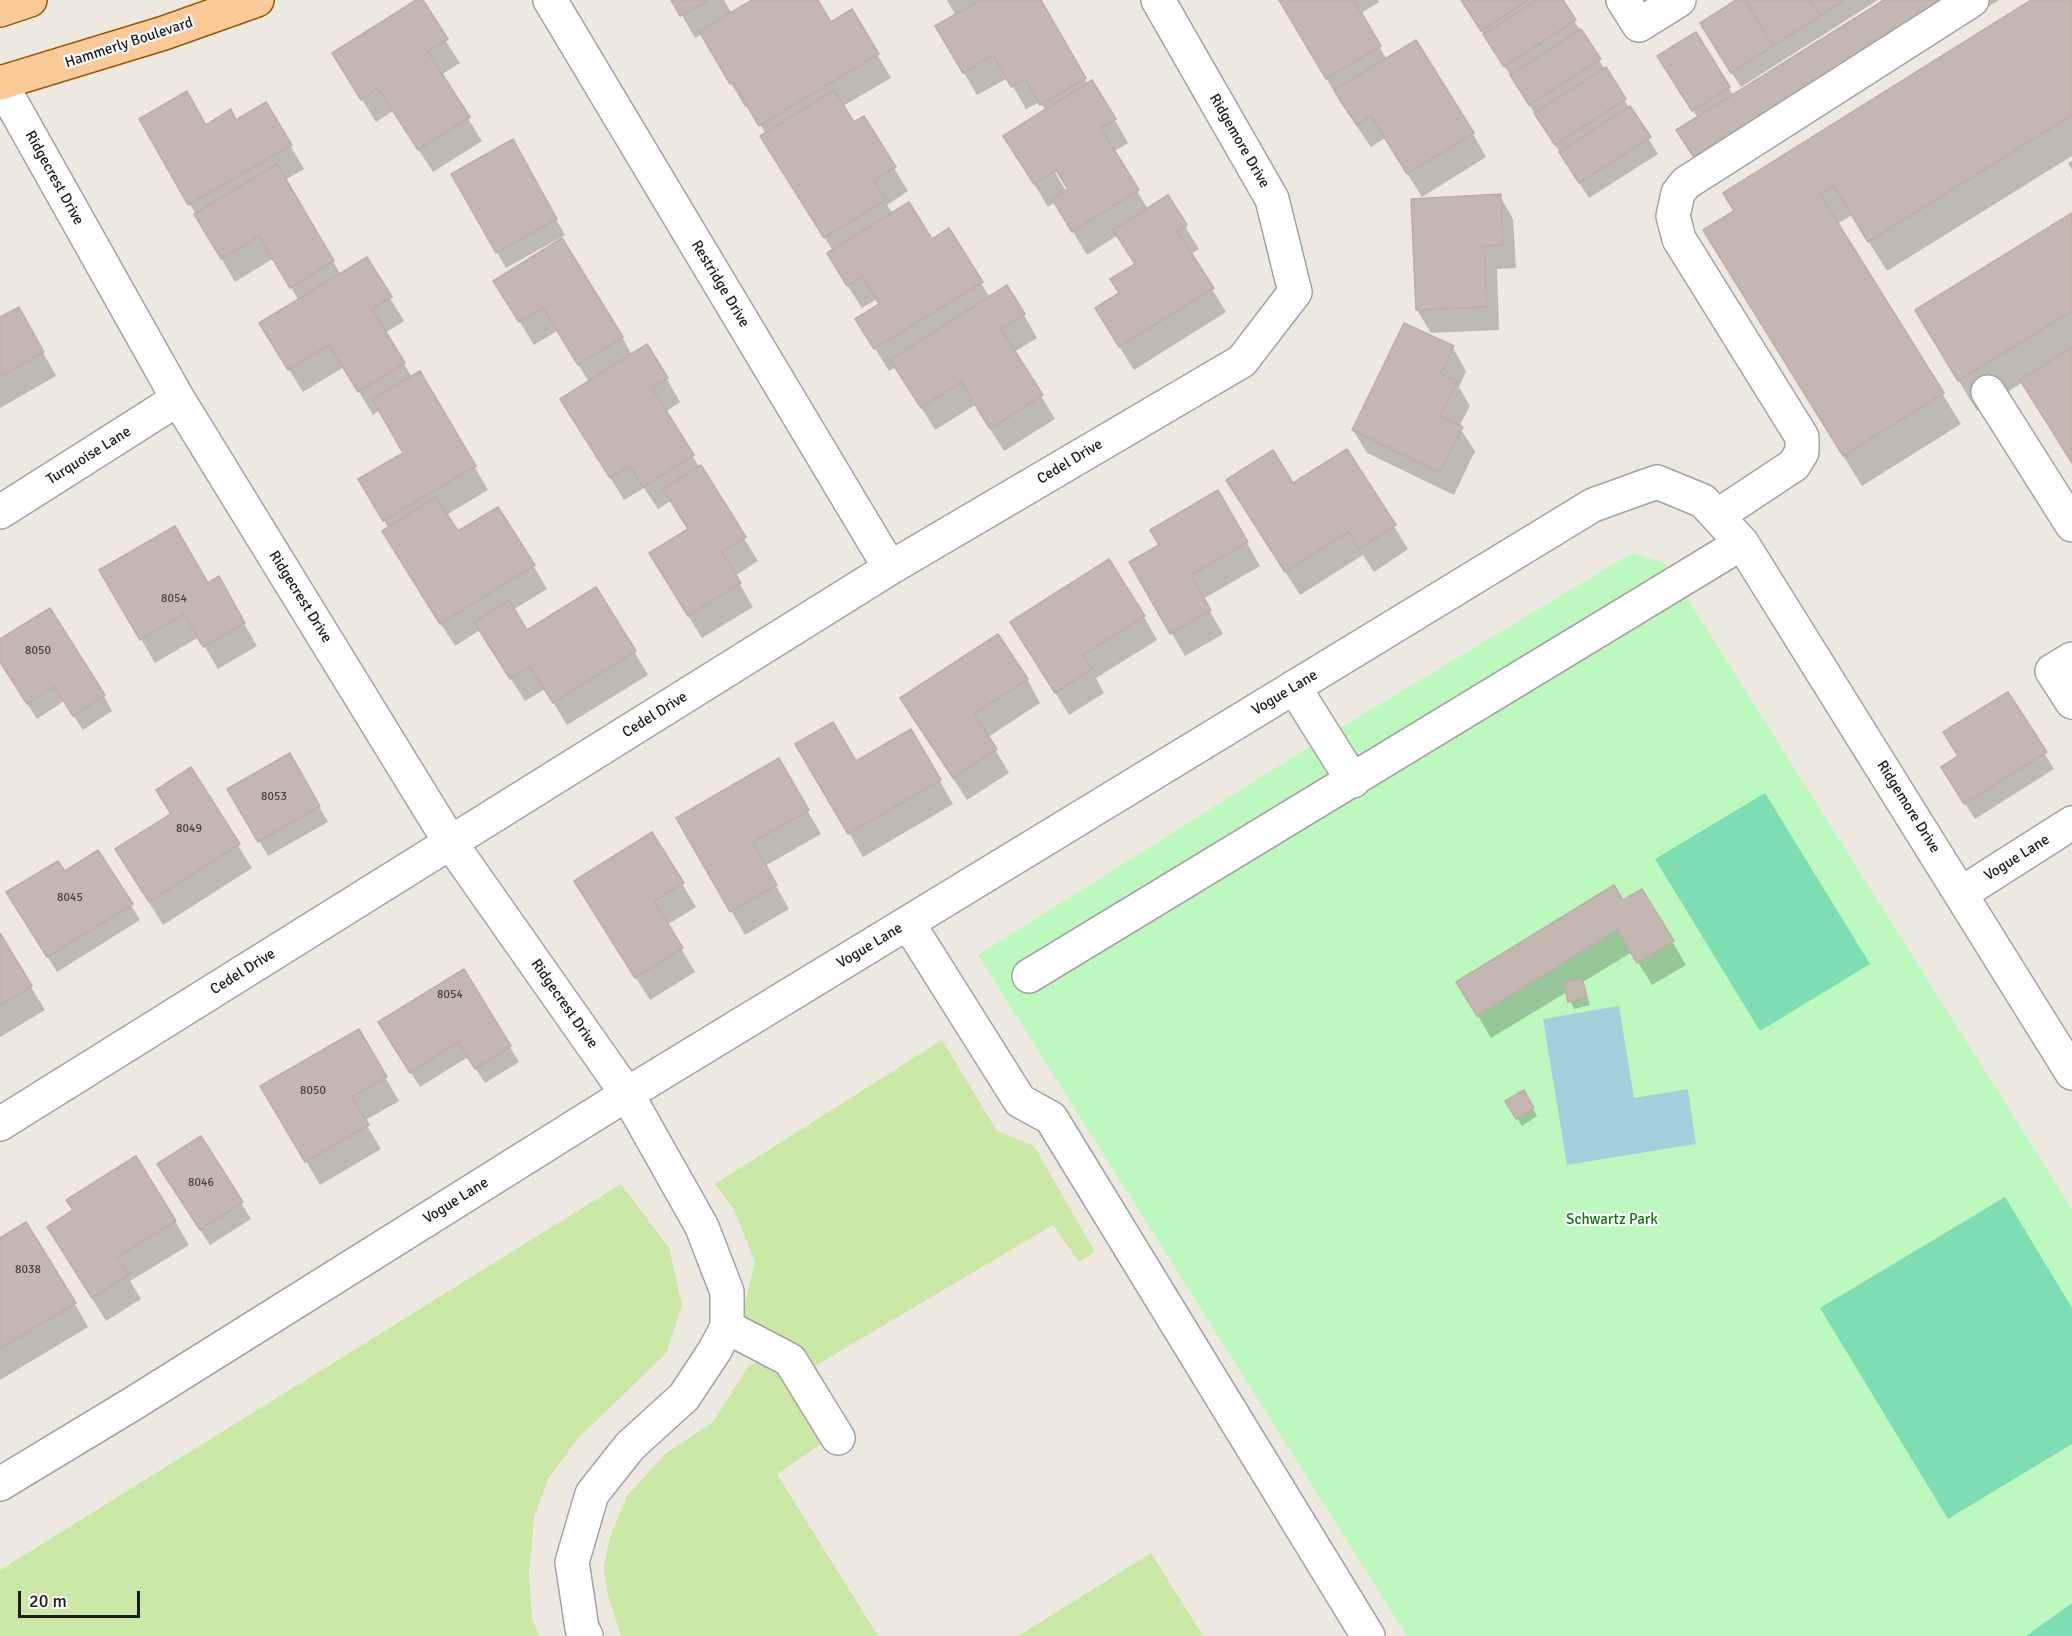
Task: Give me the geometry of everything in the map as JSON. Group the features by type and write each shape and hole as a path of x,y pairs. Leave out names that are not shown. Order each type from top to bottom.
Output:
{"main road":[{"path":"0,10 30,0"},
{"name":"Hammerly Boulevard","path":"0,83 164,33 257,0"}],"street":[{"name":"Restridge Drive","path":"549,0 890,568"},
{"name":"Ridgemore Drive","path":"1158,0 1272,199 1294,292"},
{"path":"1623,0 1639,25 1678,0"},
{"path":"1717,516 1794,465 1802,452 1802,437 1679,239 1673,216 1678,193 1686,183 1972,0"},
{"name":"Ridgecrest Drive","path":"0,83 178,399 450,842 627,1094 702,1227 727,1292 728,1327"},
{"name":"Cedel Drive","path":"0,1124 890,568 1242,361 1294,292"},
{"path":"1988,392 2072,525"},
{"name":"Turquoise Lane","path":"0,512 178,399"},
{"name":"Vogue Lane","path":"0,1484 134,1403 627,1094 1593,505 1657,482 1703,501 1742,543"},
{"name":"Ridgemore Drive","path":"1742,543 2072,1073"},
{"path":"1029,976 1742,543"},
{"path":"2072,658 2052,671 2072,702"},
{"path":"1294,687 1353,781"},
{"name":"Vogue Lane","path":"1962,893 2072,823"},
{"path":"908,923 1020,1101 1051,1118 1368,1636"},
{"path":"586,1636 582,1628 572,1562 592,1494 630,1446 684,1397 728,1327 790,1360 838,1438"}],"green space":[{"name":"Schwartz Park","path":"1632,553 1665,563 2072,1209 2072,1636 1407,1636 978,955 1325,737"},
{"path":"1765,793 1870,964 1760,1031 1655,859"},
{"path":"942,1040 997,1131 1034,1146 1095,1252 1079,1262 1053,1225 815,1366 778,1337 741,1319 755,1262 734,1210 715,1184"},
{"path":"621,1184 669,1248 682,1305 666,1354 578,1438 548,1479 534,1518 529,1574 532,1618 539,1636 0,1636 0,1570"},
{"path":"2005,1197 2072,1308 2072,1444 1948,1519 1820,1308"},
{"path":"762,1362 781,1373 824,1442 777,1474 878,1636 621,1636 607,1592 604,1566 609,1540 627,1496 665,1454 713,1422 749,1365"},
{"path":"1151,1553 1203,1636 1018,1636"},
{"path":"2072,1603 2072,1636 2026,1636"}],"water":[{"path":"1619,1006 1634,1098 1688,1089 1696,1144 1567,1165 1543,1019"}],"building":[{"path":"416,0 423,0 448,39 428,52 470,117 418,150 378,88 361,100 332,53"},
{"path":"671,0 709,0 680,16"},
{"path":"752,0 818,0 831,22 852,9 879,54 759,126 733,82 730,84 699,31"},
{"path":"980,0 1041,0 1086,78 1040,105 1025,79 1011,87 993,55 963,73 935,26"},
{"path":"1279,0 1354,0 1381,46 1326,79"},
{"path":"1461,0 1528,0 1481,31"},
{"path":"1537,0 1563,0 1576,20 1504,67 1483,34"},
{"path":"1736,0 1745,0 1773,46 1731,73 1700,23"},
{"path":"1745,0 1810,0 1820,16 1773,46"},
{"path":"1810,0 1845,0 1820,16"},
{"path":"1884,0 1949,0 1695,159 1676,130"},
{"path":"2031,0 2072,0 2072,115 1868,242 1834,186 1820,194 1944,393 1843,456 1703,230 1734,211 1723,193"},
{"path":"1581,29 1601,59 1529,105 1510,75"},
{"path":"1696,32 1730,87 1692,111 1657,56"},
{"path":"1416,40 1474,133 1407,174 1371,116 1357,125 1334,90"},
{"path":"1606,67 1626,99 1555,145 1534,113"},
{"path":"1092,80 1116,119 1101,128 1139,190 1072,232 1052,199 1068,189 1056,170 1034,184 1003,136"},
{"path":"834,90 854,122 864,116 896,167 874,181 886,200 824,238 760,136"},
{"path":"187,91 206,125 231,109 236,120 266,102 292,145 188,205 139,119"},
{"path":"1630,106 1651,137 1579,183 1559,152"},
{"path":"513,139 557,219 496,253 451,174"},
{"path":"277,164 334,261 290,288 259,236 221,259 194,214"},
{"path":"1501,194 1503,245 1484,246 1487,307 1416,310 1411,199"},
{"path":"1168,195 1187,225 1177,231 1214,288 1119,347 1095,308 1119,293 1110,279 1135,264 1113,230"},
{"path":"909,202 932,239 949,228 983,282 874,349 855,319 879,304 862,276 847,286 827,253"},
{"path":"2072,213 2072,311 1958,381 1915,310"},
{"path":"562,238 623,337 578,365 543,308 519,322 493,281"},
{"path":"367,257 392,297 372,309 405,363 358,392 329,345 288,370 259,323"},
{"path":"1007,285 1025,314 1001,329 1043,395 990,429 961,382 921,408 890,360"},
{"path":"19,307 44,352 0,377 0,317"},
{"path":"1404,323 1454,346 1441,374 1457,381 1440,416 1463,427 1440,473 1352,430"},
{"path":"647,344 668,378 652,388 694,455 643,487 630,466 610,478 560,399"},
{"path":"2072,347 2072,463 2020,380"},
{"path":"420,371 476,466 383,521 358,479 403,453 372,399"},
{"path":"1347,449 1396,525 1359,549 1348,532 1285,572 1226,480 1273,450 1293,483"},
{"path":"701,465 746,537 722,552 741,583 688,616 649,553 688,529 663,489"},
{"path":"1218,490 1248,542 1191,575 1211,610 1170,634 1129,562 1159,545 1150,530"},
{"path":"436,497 458,531 498,507 535,565 440,624 382,531"},
{"path":"175,526 208,583 219,576 245,623 203,647 184,614 140,640 99,570"},
{"path":"1109,559 1145,616 1083,655 1092,669 1055,693 1010,622"},
{"path":"596,587 636,651 553,703 530,667 510,679 474,622 509,600 527,630"},
{"path":"50,608 105,695 73,716 54,686 27,704 0,662 0,639"},
{"path":"998,634 1028,679 974,714 997,749 953,778 900,698"},
{"path":"2008,692 2047,752 1964,804 1941,767 1958,756 1943,732"},
{"path":"833,722 856,761 911,729 941,780 848,834 795,744"},
{"path":"290,753 320,806 258,842 227,789"},
{"path":"779,758 809,810 753,842 777,885 730,912 676,818"},
{"path":"191,767 240,844 149,902 115,849 171,814 156,790"},
{"path":"652,832 684,883 654,901 683,948 635,978 574,881"},
{"path":"98,850 133,904 47,957 6,892 58,861 65,871"},
{"path":"1614,885 1623,900 1642,889 1674,941 1637,963 1617,930 1477,1016 1456,982"},
{"path":"0,933 32,986 0,1006"},
{"path":"464,969 511,1046 475,1069 458,1042 410,1073 378,1022"},
{"path":"1582,978 1587,997 1568,1002 1564,982"},
{"path":"359,1029 387,1077 352,1097 369,1125 305,1162 260,1086"},
{"path":"1524,1090 1534,1108 1516,1119 1505,1101"},
{"path":"201,1136 243,1202 200,1230 157,1164"},
{"path":"136,1156 176,1221 117,1257 129,1275 92,1298 47,1227 73,1210 66,1200"},
{"path":"26,1222 76,1303 0,1348 0,1238"}]}
